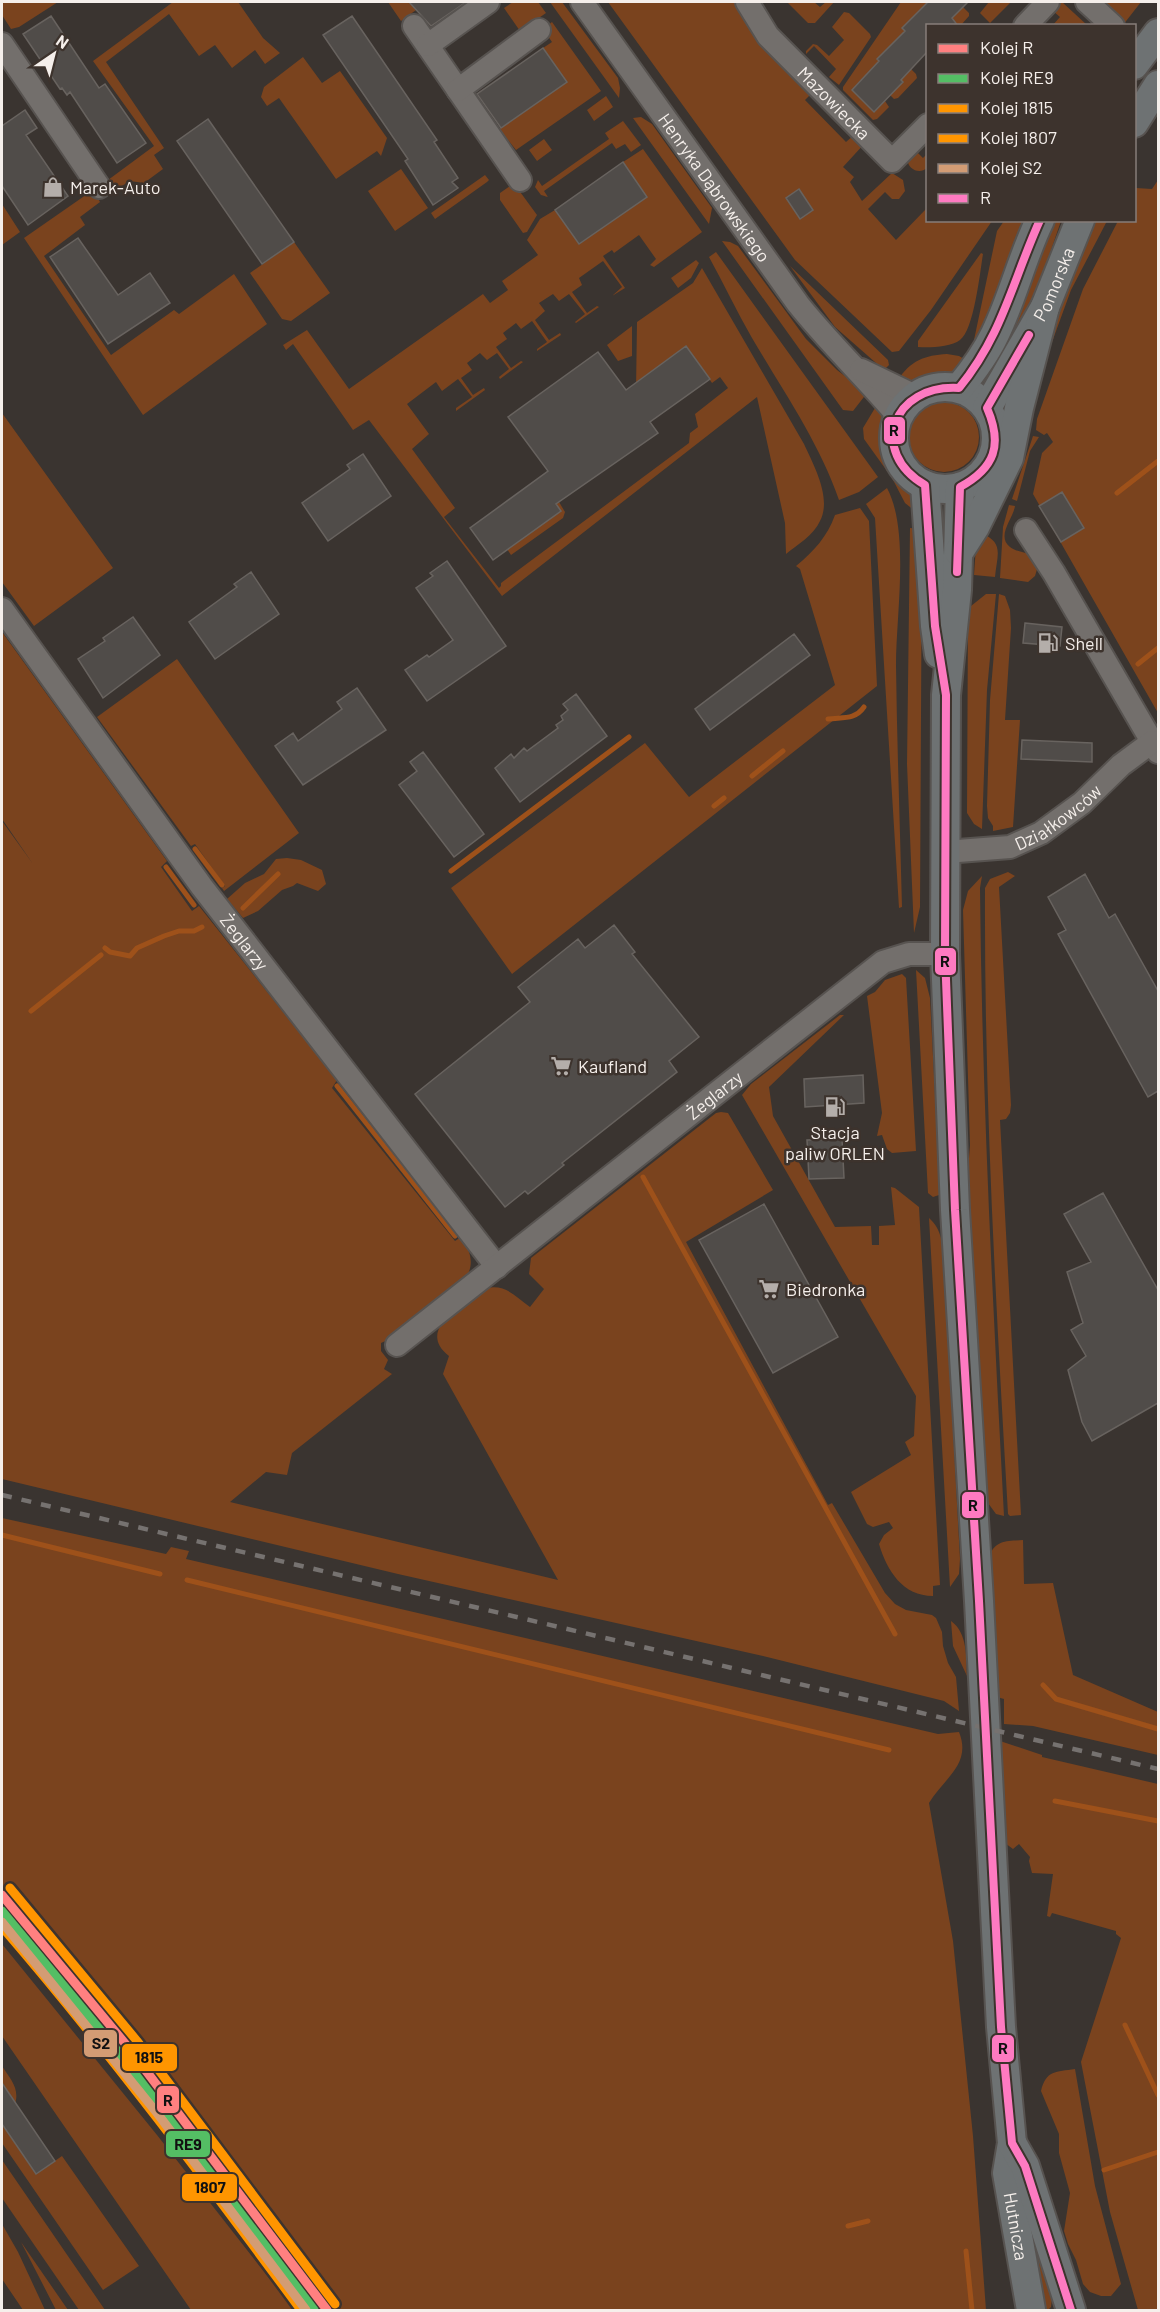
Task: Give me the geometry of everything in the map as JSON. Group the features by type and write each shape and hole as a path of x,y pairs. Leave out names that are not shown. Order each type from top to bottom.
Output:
{"main road":[{"path":"1136,120 1158,85"},
{"name":"Pomorska","path":"959,388 995,334 1011,296 1026,248 1039,222"},
{"name":"Pomorska","path":"987,408 1045,308 1079,222"},
{"path":"958,554 975,527 1009,458 1018,408 1045,308"},
{"path":"936,387 959,388 979,399 987,408 994,420 997,434 996,448 983,473 972,482 960,487 936,489 908,474 897,457 893,436 906,406 936,387"},
{"path":"925,485 935,626 946,695"},
{"path":"945,954 946,695 957,590 960,487"},
{"name":"Hutnicza","path":"945,954 955,1210 1001,2027 1012,2143 1007,2174 1031,2310"},
{"name":"Hutnicza","path":"1012,2143 1025,2166 1071,2310"}],"street":[{"path":"428,45 488,2"},
{"name":"Henryka Dąbrowskiego","path":"582,2 798,304 823,335 854,367 906,406"},
{"name":"Mazowiecka","path":"747,2 768,36 892,161 926,126"},
{"path":"1027,24 1048,2"},
{"path":"1087,2 1111,24"},
{"path":"414,26 520,180"},
{"path":"458,90 539,30"},
{"path":"2,44 99,186"},
{"name":"Działkowców","path":"945,852 1010,848 1041,833 1082,803 1120,765 1155,747 1054,573 1026,530"},
{"name":"Żeglarzy","path":"2,609 208,897 497,1268"},
{"name":"Żeglarzy","path":"398,1345 883,963 909,954 945,954"}],"shaded area":[{"path":"2,2 58,2 19,27 11,29 2,15"},
{"path":"173,2 238,2 263,38 280,53 265,64 255,50 232,68 215,45 199,56 169,14 106,62 164,148 154,155 163,169 144,183 130,181 112,192 104,183 154,146 93,61"},
{"path":"388,2 409,2 416,10 401,21"},
{"path":"513,2 538,2 546,13 520,31 504,8"},
{"path":"550,2 562,2 618,78 619,98"},
{"path":"608,2 739,2 813,92 805,100 846,142 855,134 865,143 843,167 854,177 850,182 862,201 892,173 903,180 905,191 899,199 892,199 885,192 868,209 896,240 926,209 926,222 991,222 931,310 899,351 892,352 795,260"},
{"path":"787,2 814,2 820,7 826,2 834,2 815,23 808,23"},
{"path":"901,2 928,2 903,28 905,31 877,59 879,61 852,90 874,111 885,101 889,107 873,120 843,90 843,87"},
{"path":"989,2 1011,2 990,23 980,13"},
{"path":"1062,2 1086,24 1054,24 1060,17 1053,11"},
{"path":"1099,2 1141,2 1122,24"},
{"path":"963,7 969,13 962,24 950,24 952,18"},
{"path":"844,12 849,13 871,37 839,85 829,77 836,69 814,46 806,54 806,51 813,44 829,56 844,40 832,27"},
{"path":"552,22 601,91 516,150 499,129 567,82 543,48 552,42 543,29"},
{"path":"303,57 322,83 340,71 387,138 381,156 377,151 336,179 279,98 267,106 261,97 264,87"},
{"path":"911,69 917,78 898,98 894,99 890,95 903,82 901,80"},
{"path":"606,96 613,107 594,121 587,110"},
{"path":"641,117 652,124 712,208 709,224 633,118"},
{"path":"623,121 641,145 631,152 625,144 616,149 612,143 544,191 548,197 541,195 535,187 538,180 542,186 609,139 605,133"},
{"path":"544,139 552,150 537,161 529,150"},
{"path":"643,149 702,232 654,267 650,265 656,259 639,235 614,253 612,250 603,256 625,288 612,296 622,287 603,261 579,278 582,285 572,292 587,313 599,307 576,323 585,314 569,294 559,301 553,294 539,303 545,311 535,320 549,340 560,333 561,335 537,351 547,342 532,321 521,329 516,323 503,333 507,339 496,347 511,368 523,362 500,379 499,377 509,369 497,353 487,360 480,353 467,363 472,370 461,378 473,395 484,388 485,390 456,411 456,408 472,397 458,379 442,391 436,382 407,404 429,434 412,449 455,508 444,517 499,588 501,583 689,443 690,433 698,427 695,414 728,388 720,377 712,383 686,346 644,377 636,390 637,322 693,283 702,268 804,444 823,492 823,512 814,531 786,554 785,523 757,397 502,596 369,420 353,430 293,344 286,350 283,345 307,330 349,389 483,294 490,303 508,290 502,281 538,255 527,240 540,219 555,210 646,197 623,162"},
{"path":"916,151 923,158 926,155 926,169 914,170 909,166 907,159"},
{"path":"401,169 428,208 395,231 368,191"},
{"path":"485,175 489,180 487,182 435,219 431,213"},
{"path":"1158,180 1158,713 1033,494 1042,453 1053,442 1047,433 1044,435 1036,430 1037,419 1083,289 1117,222 1136,222 1136,188 1152,189"},
{"path":"510,186 518,189 537,215 527,232 523,233 500,200 500,193"},
{"path":"93,190 100,202 80,217 85,225 44,256 111,355 174,310 179,314 234,274 267,324 143,415 24,238"},
{"path":"2,204 20,232 2,245"},
{"path":"1003,222 1027,222 1001,304 976,347 974,340 997,231"},
{"path":"1051,222 1061,222 1033,303 1003,363 989,354"},
{"path":"1095,222 1106,222 1071,290 1040,375 1032,379"},
{"path":"722,241 738,246 806,339 837,370 867,393 853,411 843,410"},
{"path":"294,242 330,293 291,321 282,319 250,273"},
{"path":"716,252 878,477 859,492 839,500 811,437 752,338 709,257"},
{"path":"981,253 983,254 976,300 965,334 960,340 951,344 918,347 918,341"},
{"path":"696,260 699,263 691,278 678,288 671,278"},
{"path":"790,266 888,360 889,365 884,370 835,327"},
{"path":"632,326 632,356 618,361 607,345"},
{"path":"947,354 959,356 971,363 954,376 939,381 898,380 919,360"},
{"path":"944,402 963,408 973,418 979,437 973,456 963,466 944,472 925,466 915,456 909,437 915,418 925,408"},
{"path":"878,403 892,455 902,474 912,485 915,511 905,503 892,478 864,439 863,428"},
{"path":"2,413 113,568 34,626 2,582"},
{"path":"1033,436 1039,437 1030,451 1017,501 1012,499"},
{"path":"887,488 894,506 900,550 896,665 902,907 899,908 875,518 866,504"},
{"path":"559,502 565,512 563,518 511,555 507,549 560,511 556,504"},
{"path":"1009,505 1015,506 1006,527 1006,543 1012,549 1033,556 1038,566 1035,576 1028,582 1000,578 1003,527"},
{"path":"860,508 869,521 877,686 512,974 451,888 645,743 689,797 835,685 800,569 796,566 819,543 835,515"},
{"path":"910,528 922,529 920,907 914,933 907,764"},
{"path":"980,533 993,541 998,550 995,577 974,575 976,546"},
{"path":"986,594 996,594 987,690 982,829 974,824 967,813 968,615 971,606"},
{"path":"999,594 1005,596 1010,610 1011,628 1005,720 1020,720 1013,827 993,831 988,818 987,806 990,700"},
{"path":"2,632 167,861 161,867 192,911 199,906 337,1080 332,1088 455,1241 461,1237 469,1253 471,1263 465,1279 396,1336 381,1343 381,1351 388,1360 384,1369 392,1374 292,1453 287,1475 266,1472 230,1502 558,1580 443,1374 449,1356 440,1346 437,1336 440,1327 457,1309 487,1288 505,1290 530,1307 544,1289 529,1274 531,1258 716,1113 728,1113 773,1190 686,1242 828,1505 832,1503 885,1593 895,1604 906,1610 932,1615 936,1618 942,1632 948,1663 956,1677 959,1711 944,1701 763,1656 398,1574 2,1479 2,821 33,864 2,819"},
{"path":"177,659 299,833 224,891 222,888 225,886 195,844 191,846 97,717"},
{"path":"276,859 301,860 322,870 326,884 318,891 297,883 282,890 258,911 243,918 227,899 245,883 264,874"},
{"path":"1008,872 1015,876 999,887 1011,1105 1006,1119 1000,1120 1021,1515 1010,1516 1008,1514 999,1358 986,1045 985,966 985,888 990,879"},
{"path":"982,876 980,888 981,966 986,1123 1004,1516 996,1514 988,1503 967,1184 970,1145 963,910 968,891"},
{"path":"916,970 925,978 930,998 940,1192 939,1195 933,1197 928,1193"},
{"path":"902,974 906,978 916,1151 892,1153 887,1149 882,1135 877,1136 882,1113 867,996 875,992 885,980"},
{"path":"840,1015 844,1015 769,1087 773,1116 835,1227 871,1226 872,1245 879,1245 879,1226 895,1225 891,1187 919,1207 940,1585 933,1586 933,1596 913,1592 898,1580 887,1564 879,1544 884,1535 893,1528 889,1522 873,1527 867,1524 851,1492 911,1455 905,1442 914,1436 916,1396 742,1095 751,1084"},
{"path":"929,1218 939,1232 944,1261 960,1559 959,1574 950,1587"},
{"path":"2,1518 166,1554 171,1547 189,1551 186,1559 938,1734 959,1732 962,1753 959,1762 929,1803 953,1941 973,2136 986,2310 334,2310 122,2031 2,1885"},
{"path":"1023,1540 1024,1584 1053,1583 1073,1675 1158,1712 1158,1755 1033,1726 1004,1724 1004,1699 997,1697 990,1556 999,1544"},
{"path":"951,1621 961,1632 966,1654 967,1676 953,1646"},
{"path":"1000,1741 1042,1755 1042,1757 1158,1784 1158,2310 1138,2310 1110,2212 1081,2062 1121,1938 1116,1931 1052,1913 1050,1917 1047,1916 1053,1874 1032,1873 1030,1857 1019,1844 1013,1849 1005,1843"},
{"path":"2,1944 157,2135 294,2310 191,2310 2,2036"},
{"path":"2,2066 15,2088 15,2104 10,2096 2,2102"},
{"path":"1075,2069 1095,2186 1121,2284 1111,2296 1101,2296 1090,2292 1083,2284 1076,2260 1068,2244 1064,2231 1070,2193 1059,2153 1059,2134 1041,2091 1046,2079 1053,2073"},
{"path":"2,2124 36,2174 62,2156 139,2266 103,2290 2,2143"},
{"path":"2,2160 105,2310 79,2310 2,2198"},
{"path":"1017,2180 1052,2298 1051,2307 1048,2310 1041,2310"},
{"path":"2,2224 45,2310 23,2310 2,2279"},
{"path":"21,2242 68,2310 56,2310"}],"building":[{"path":"409,2 466,2 431,26"},
{"path":"928,2 968,2 952,18 956,24 926,24 926,53 901,80 903,82 874,112 852,90 879,61 877,59 905,31 902,28"},
{"path":"51,16 99,88 105,84 146,143 117,163 70,92 67,95 62,88 60,89 23,34"},
{"path":"352,16 437,140 434,142 458,178 452,182 458,188 433,205 405,161 408,159 323,35"},
{"path":"543,48 567,82 501,128 477,94"},
{"path":"25,110 37,128 26,135 68,196 28,225 2,186 2,126"},
{"path":"208,119 294,242 262,264 177,141"},
{"path":"623,162 647,197 579,244 555,210"},
{"path":"799,189 813,210 800,219 786,198"},
{"path":"78,238 118,295 150,273 170,303 108,344 50,257"},
{"path":"686,346 710,379 650,422 658,433 556,504 561,511 493,560 470,528 548,471 508,417 598,352 626,390"},
{"path":"363,454 391,496 328,541 302,503 350,469 347,465"},
{"path":"1062,492 1084,528 1061,542 1039,506"},
{"path":"447,561 506,646 427,701 405,670 453,640 416,588 433,576 430,573"},
{"path":"251,572 279,614 215,659 189,622 237,587 234,584"},
{"path":"133,617 160,655 103,698 78,659 105,641 103,638"},
{"path":"1025,623 1062,627 1060,646 1023,643"},
{"path":"794,634 810,655 710,730 695,709"},
{"path":"357,688 386,730 303,785 275,746 293,733 298,741 342,709 337,702"},
{"path":"576,694 607,736 520,802 495,768 511,754 514,758 524,748 527,751 558,728 556,725 563,720 561,716 568,710 563,704"},
{"path":"1022,740 1092,743 1092,762 1021,759"},
{"path":"423,752 484,834 454,857 399,785 417,771 410,762"},
{"path":"1085,874 1109,918 1115,914 1158,991 1158,1091 1148,1097 1058,934 1066,930 1048,897"},
{"name":"Kaufland","path":"614,925 635,952 632,954 699,1037 669,1061 677,1072 562,1163 564,1165 528,1194 525,1191 505,1207 415,1094 530,1002 518,987 578,939 585,948"},
{"path":"863,1075 864,1103 805,1107 804,1079"},
{"path":"842,1139 844,1178 809,1179 807,1140"},
{"path":"1103,1193 1158,1290 1158,1403 1092,1441 1082,1422 1068,1370 1086,1356 1071,1330 1083,1323 1067,1272 1091,1262 1064,1214"},
{"name":"Biedronka","path":"764,1204 838,1337 773,1373 699,1240"},
{"path":"2,2083 55,2161 36,2174 2,2124"}],"waterway":[{"path":"1117,493 1158,461"},
{"path":"1138,664 1158,648"},
{"path":"828,719 853,716 864,707"},
{"path":"451,871 629,737"},
{"path":"752,776 783,751"},
{"path":"714,806 724,798"},
{"path":"195,849 222,885"},
{"path":"166,867 194,905"},
{"path":"243,908 278,874"},
{"path":"105,948 110,952 130,956 137,948 164,936 179,931 194,931 202,927"},
{"path":"31,1011 101,955"},
{"path":"337,1086 455,1236"},
{"path":"643,1177 895,1634"},
{"path":"2,1535 160,1574"},
{"path":"187,1580 889,1750"},
{"path":"1043,1685 1056,1699 1158,1729"},
{"path":"1055,1801 1158,1821"},
{"path":"1125,2025 1158,2095"},
{"path":"1104,2170 1158,2152"},
{"path":"848,2226 868,2221"},
{"path":"966,2251 972,2310"}],"railway":[{"path":"2,1495 1158,1769"}],"rail line":[{"name":"1815","path":"10,1888 137,2041 335,2304"},
{"name":"R","path":"2,1895 128,2047 327,2310"},
{"name":"RE9","path":"2,1911 120,2054 314,2310"},
{"name":"S2","path":"2,1922 157,2113 306,2310"},
{"name":"1807","path":"2,1927 118,2068 301,2310"}],"transit line":[{"name":"R","path":"1039,222 1006,307 974,368 959,388 936,390 917,397 904,408 896,423 893,439 897,455 907,471 925,485 935,626 946,695 945,954 955,1210 979,1601 1001,2027 1012,2143 1025,2166 1071,2310"},
{"name":"R","path":"957,572 960,487 981,472 993,454 994,433 987,408 1029,335"}],"place":[{"name":"Marek-Auto","path":"53,187"},
{"name":"Shell","path":"1048,643"},
{"name":"Kaufland","path":"561,1066"},
{"name":"Stacja paliw ORLEN","path":"835,1107"},
{"name":"Biedronka","path":"769,1289"}]}
